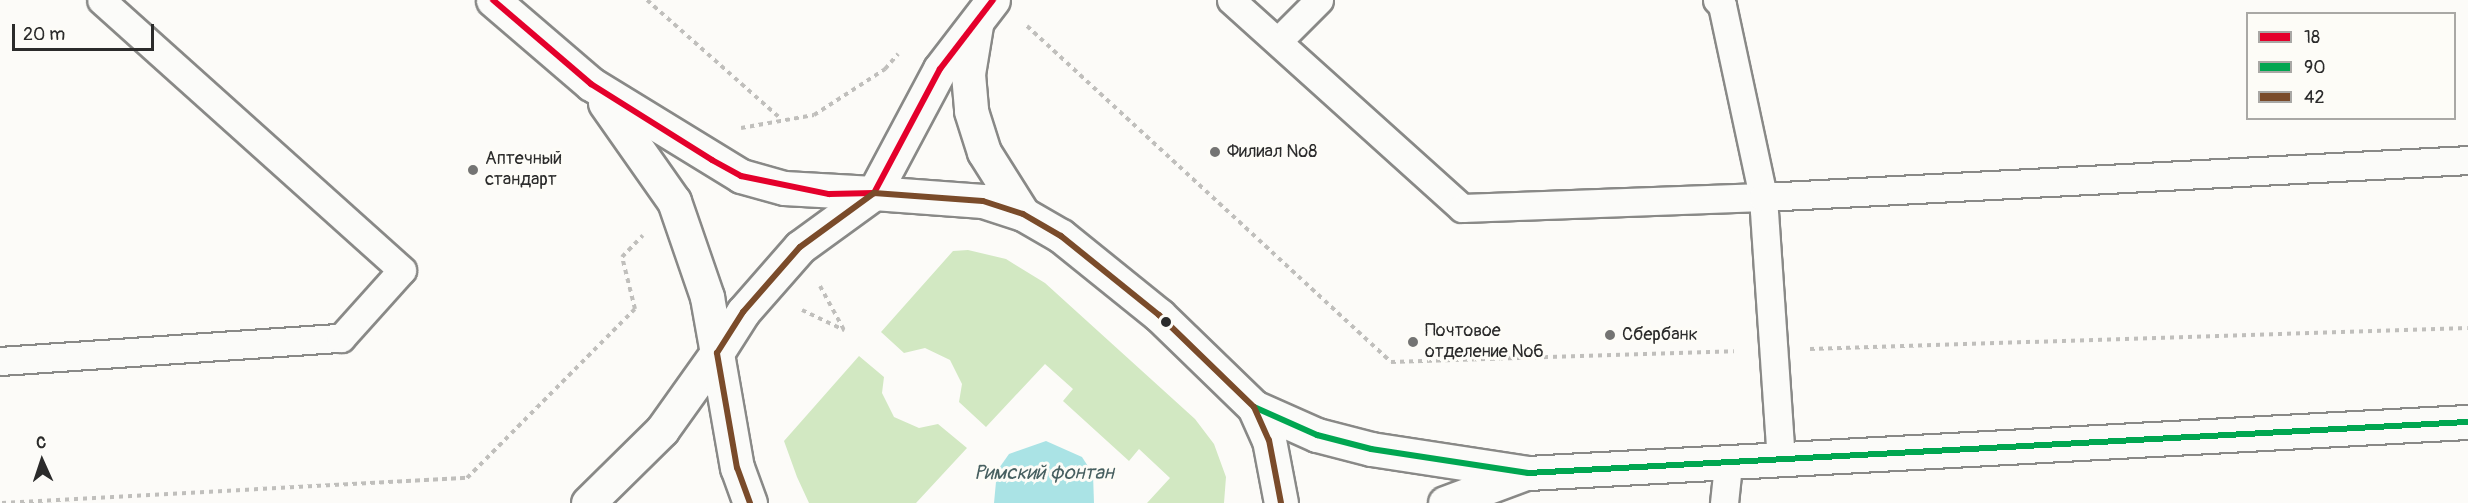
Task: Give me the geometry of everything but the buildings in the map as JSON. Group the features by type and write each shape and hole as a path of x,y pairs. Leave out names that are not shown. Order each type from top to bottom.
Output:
{"street":[{"path":"493,0 591,84 712,160 784,188 983,201 1023,214 1061,236 1158,315 1254,407 1317,435 1371,449 1528,473 1728,464 2468,422"},
{"path":"588,503 662,430 764,285 800,247 874,193 940,69 985,10"},
{"path":"985,10 968,74 971,111 984,152 1023,214"},
{"path":"591,84 674,201 707,297 737,468 750,503"},
{"path":"1254,407 1269,440 1281,503"},
{"path":"1445,503 1528,473"}],"lane":[{"path":"0,360 341,338 402,270 101,0"},
{"path":"1231,0 1462,208 1763,197 2468,160"},
{"path":"1278,41 1319,0"},
{"path":"1722,2 1763,197 1781,461"},
{"path":"1724,503 1728,464"}],"path":[{"path":"647,0 781,120"},
{"path":"1022,21 1391,362 1738,351"},
{"path":"712,160 744,125 814,115 885,69 908,43"},
{"path":"3,503 467,478 635,309 622,257 674,201"},
{"path":"1798,349 2468,328"}],"green space":[{"path":"968,250 1006,259 1045,283 1195,419 1214,444 1226,477 1224,503 1147,503 1170,478 1139,449 1129,461 1063,401 1073,389 1045,364 986,427 959,402 962,384 950,360 925,348 904,353 881,332 953,251"},
{"path":"859,356 884,377 882,393 894,417 919,428 938,424 967,448 916,503 809,503 797,477 784,441"}],"water":[{"name":"Римский фонтан","path":"1046,441 1082,457 1093,474 1094,503 994,503 997,471 1009,454"}],"transit line":[{"name":"18","path":"493,0 591,84 712,160 741,176 829,194 874,193 940,69 993,0"},
{"name":"42","path":"750,503 737,468 717,353 743,312 800,247 874,193 983,201 1023,214 1061,236 1159,315 1254,407 1269,440 1281,503"},
{"name":"90","path":"1254,407 1317,435 1371,449 1528,473 2468,422"}],"place":[{"name":"Филиал №8","path":"1215,152"},
{"name":"Аптечный стандарт","path":"473,170"},
{"name":"Сбербанк","path":"1610,335"},
{"name":"Почтовое отделение №6","path":"1413,342"}]}
